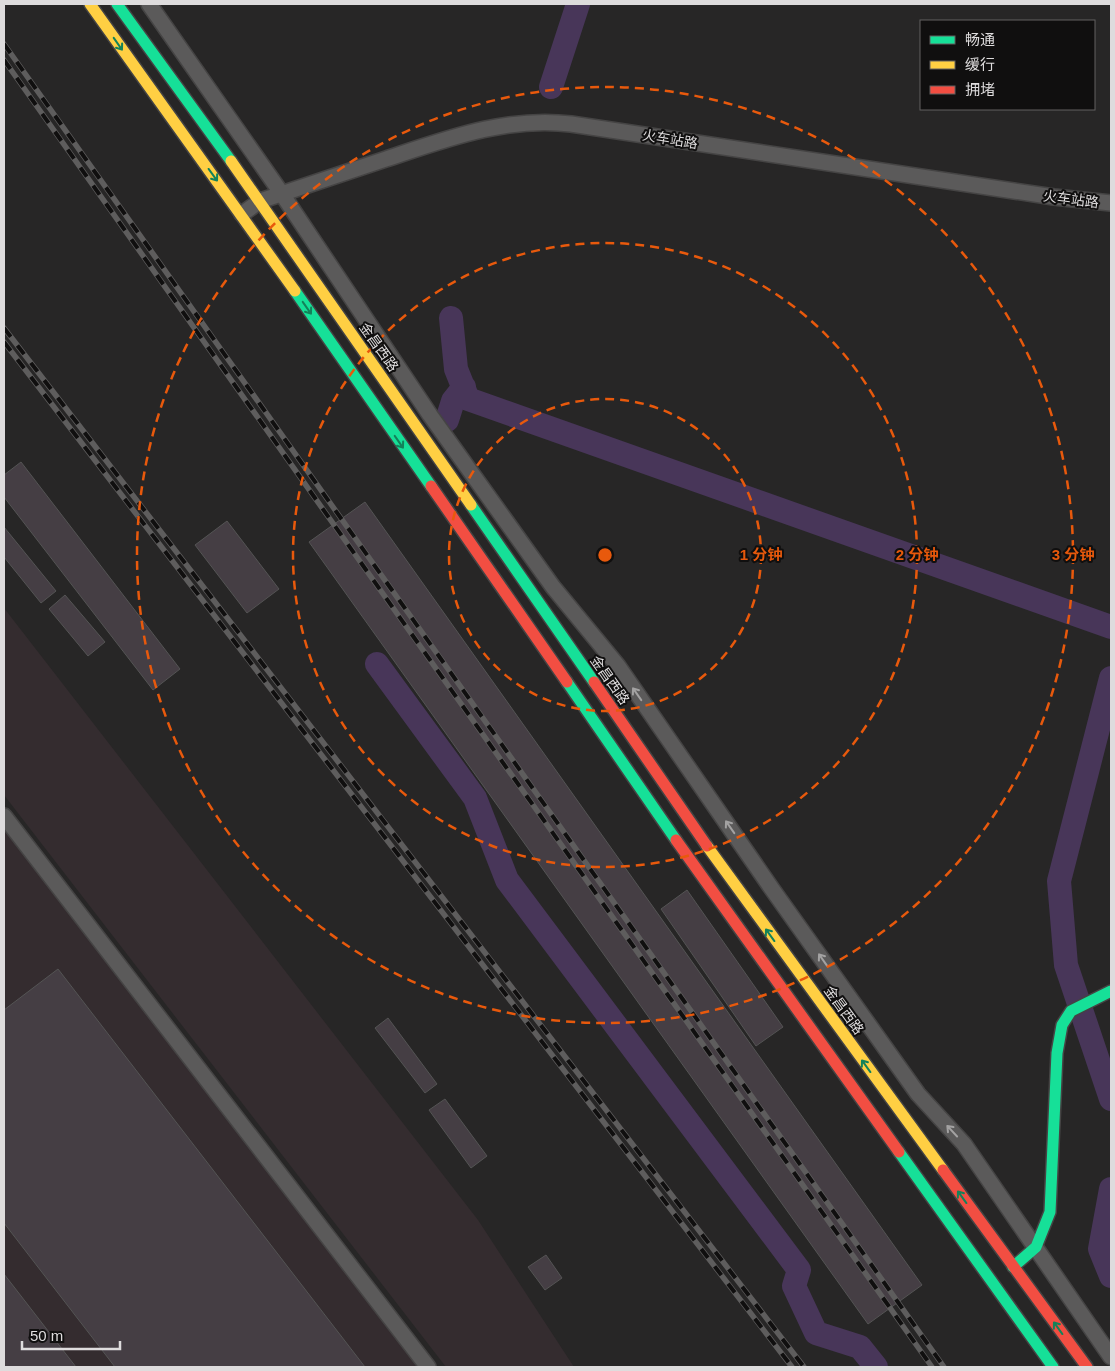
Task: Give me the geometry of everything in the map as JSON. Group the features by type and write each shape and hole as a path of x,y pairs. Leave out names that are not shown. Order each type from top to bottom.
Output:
{"main road":[{"path":"90,4 242,214 730,918 1053,1367"},
{"name":"金昌西路","path":"117,4 260,201 748,905 1087,1367"},
{"path":"1013,1267 1036,1248 1050,1212 1057,1053 1062,1025 1071,1011 1106,993"}],"street":[{"path":"149,4 282,194 430,415 553,587 618,666 772,889 918,1094 964,1144 1111,1357"},
{"name":"火车站路","path":"242,214 260,201 456,136 512,124 541,121 1111,204"},
{"path":"4,816 428,1367"}],"shaded area":[{"path":"4,608 478,1220 574,1367 446,1367 4,795"},
{"path":"4,817 420,1367 4,1367"}],"building":[{"path":"21,462 180,669 153,690 4,497 4,475"},
{"path":"365,502 922,1285 868,1324 309,542"},
{"path":"227,521 279,589 247,613 195,545"},
{"path":"4,527 56,591 41,603 4,557"},
{"path":"65,595 105,642 88,656 49,609"},
{"path":"687,890 783,1027 756,1046 661,909"},
{"path":"58,969 365,1367 115,1367 4,1223 4,1010"},
{"path":"388,1018 437,1084 425,1093 375,1028"},
{"path":"445,1099 487,1156 471,1168 429,1110"},
{"path":"546,1255 562,1278 545,1290 528,1267"},
{"path":"4,1274 76,1367 4,1367"}],"waterway":[{"path":"551,87 578,4"},
{"path":"451,318 456,369 468,399 1111,627"},
{"path":"447,420 453,401 464,387"},
{"path":"377,664 475,798 507,880 799,1270 794,1286 816,1333 860,1347 876,1367"},
{"path":"1111,678 1059,881 1066,965 1111,1099"},
{"path":"1111,1189 1100,1249 1111,1276"}],"railway":[{"path":"4,44 944,1367"},
{"path":"4,60 932,1367"},
{"path":"4,328 804,1367"},
{"path":"4,342 792,1367"}],"traffic: fast":[{"path":"117,4 231,161"},
{"path":"295,291 431,486"},
{"path":"471,505 594,682"},
{"path":"567,682 676,840"},
{"path":"1013,1267 1036,1247 1050,1212 1057,1053 1062,1025 1071,1011 1111,991"},
{"path":"899,1152 1053,1367"}],"traffic: slow":[{"path":"90,4 295,291"},
{"path":"231,161 471,505"},
{"path":"707,846 943,1170"}],"traffic: jam":[{"path":"431,486 567,682"},
{"path":"594,682 707,846"},
{"path":"676,840 899,1152"},
{"path":"943,1170 1087,1367"}]}
